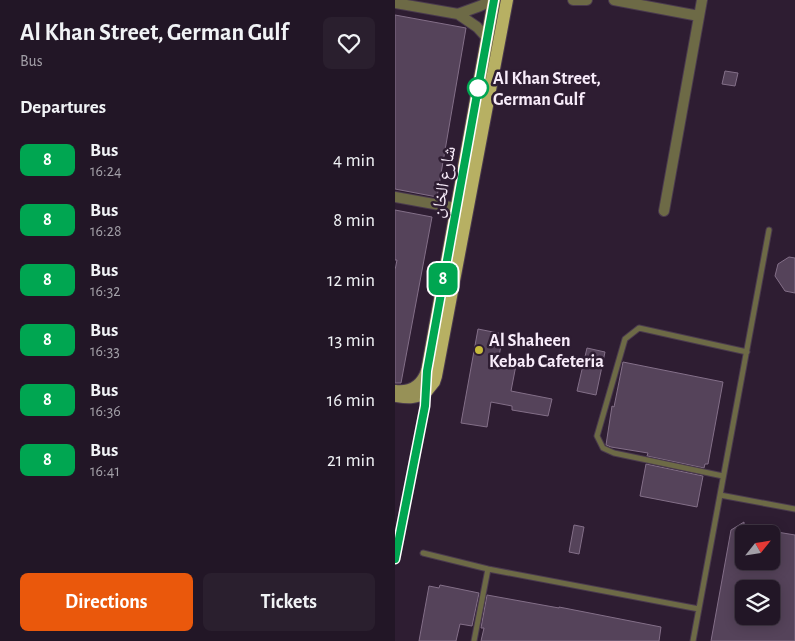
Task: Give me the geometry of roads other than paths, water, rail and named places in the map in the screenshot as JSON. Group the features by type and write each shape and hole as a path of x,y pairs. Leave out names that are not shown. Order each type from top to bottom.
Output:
{"main road":[{"name":"شارع الخان","path":"427,371 494,0"},
{"name":"شارع الخان","path":"426,392 436,376 507,0"}],"street":[{"path":"458,14 494,0"},
{"path":"573,0 587,0"},
{"path":"614,0 699,16"},
{"path":"664,212 702,0"},
{"path":"395,3 458,14 477,27 487,38"},
{"path":"395,197 456,208"},
{"path":"395,391 402,392 413,388 422,381 427,371"},
{"path":"395,396 409,398 426,392"}],"lane":[{"path":"693,641 769,230"},
{"path":"723,476 614,453 603,448 597,436 625,339 639,328 747,352"},
{"path":"720,495 795,509"},
{"path":"423,553 488,569 699,609"},
{"path":"474,641 488,569"}],"place":[{"name":"Al Khan Street, German Gulf","path":"478,88"},
{"name":"Al Shaheen Kebab Cafeteria","path":"479,350"}]}
